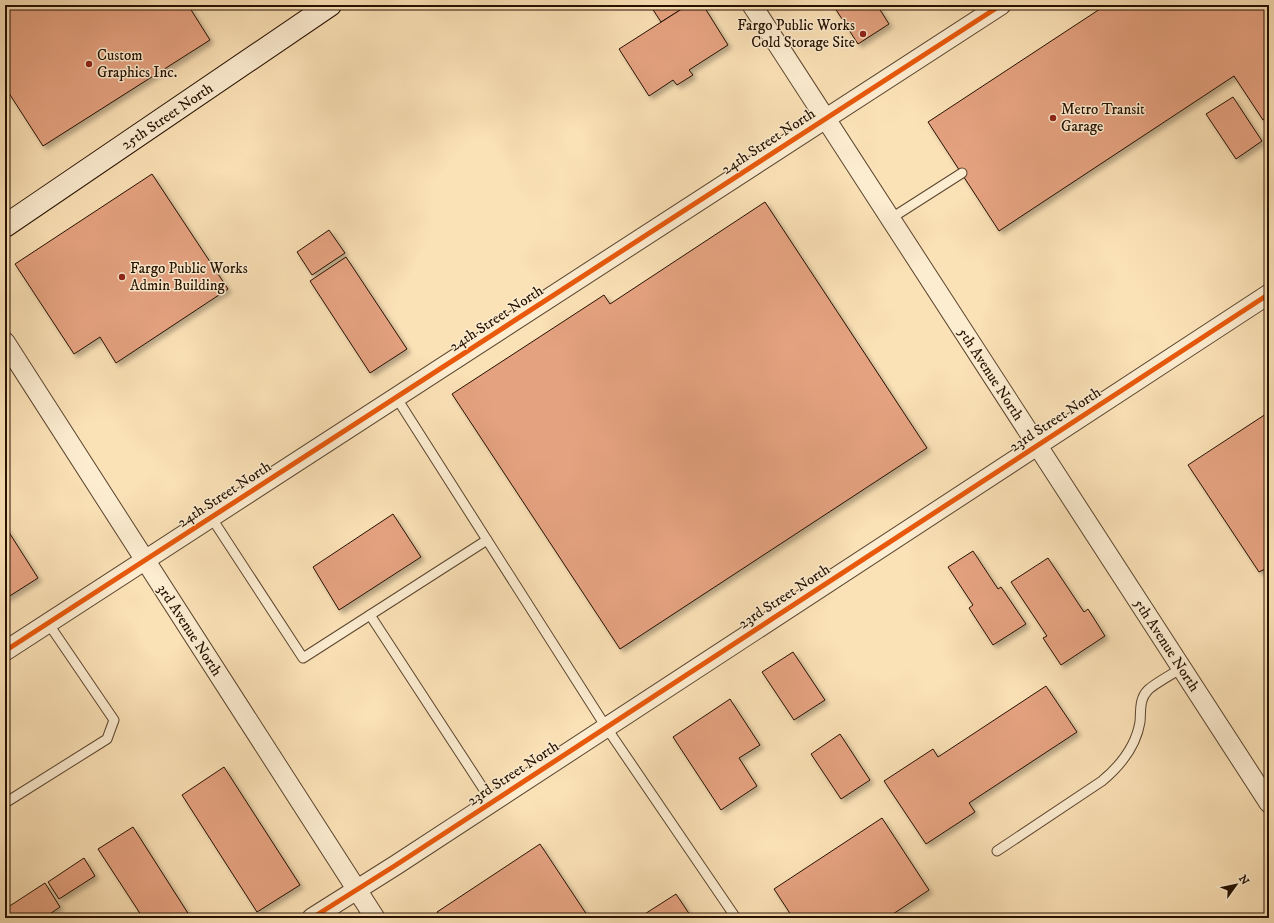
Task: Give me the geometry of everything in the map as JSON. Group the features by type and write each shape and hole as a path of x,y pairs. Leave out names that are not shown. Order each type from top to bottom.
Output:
{"main road":[{"name":"25th Street North","path":"5,226 330,5"}],"street":[{"name":"5th Avenue North","path":"752,5 1269,802"},
{"name":"24th Street North","path":"5,651 1001,5"},
{"name":"23rd Street North","path":"312,918 1269,294"},
{"name":"3rd Avenue North","path":"5,342 376,918"}],"lane":[{"path":"890,219 962,173"},
{"path":"396,397 606,727 736,918"},
{"path":"211,517 303,658 487,540"},
{"path":"370,615 492,802"},
{"path":"5,803 107,739 114,720 48,623"},
{"path":"997,851 1102,781 1116,770 1127,756 1136,737 1140,723 1141,702 1148,690 1182,668"}],"building":[{"name":"Custom Graphics Inc.","path":"5,5 188,5 210,40 43,146 5,87"},
{"path":"650,5 688,5 661,22"},
{"path":"688,5 703,5 728,45 689,70 693,75 677,85 673,80 649,96 619,49"},
{"name":"Fargo Public Works Cold Storage Site","path":"833,5 877,5 889,24 858,44"},
{"name":"Metro Transit Garage","path":"1106,5 1269,5 1269,116 1263,120 1234,76 999,231 928,122"},
{"path":"1233,97 1262,141 1236,159 1206,114"},
{"name":"Fargo Public Works Admin Building","path":"152,174 228,289 116,363 100,337 74,354 15,264"},
{"path":"765,202 927,448 620,649 452,394 604,295 610,304"},
{"path":"329,230 345,253 312,275 297,252"},
{"path":"346,257 407,349 370,373 310,281"},
{"path":"1269,412 1269,575 1265,569 1259,572 1188,465"},
{"path":"393,514 421,557 339,610 313,567"},
{"path":"5,526 38,578 5,599"},
{"path":"973,551 998,589 1001,587 1026,624 993,645 969,608 973,605 948,567"},
{"path":"1048,558 1084,612 1088,609 1105,636 1061,665 1043,638 1047,636 1011,582"},
{"path":"793,652 825,700 794,720 762,672"},
{"path":"1046,686 1077,732 969,803 975,812 926,844 884,781 933,749 938,757"},
{"path":"730,699 760,745 739,758 757,786 721,810 673,737"},
{"path":"840,734 870,780 841,799 811,754"},
{"path":"224,767 300,885 257,912 182,795"},
{"path":"882,818 929,890 887,918 793,918 774,889"},
{"path":"133,827 191,918 143,918 98,849"},
{"path":"540,844 589,918 441,918 437,912"},
{"path":"84,858 95,876 59,899 48,882"},
{"path":"45,883 60,907 44,918 5,918 5,909"},
{"path":"676,894 692,918 640,918 640,917"}],"cycle path":[{"path":"5,651 1001,5"},
{"path":"312,918 396,865 1269,294"}],"place":[{"name":"Fargo Public Works Cold Storage Site","path":"863,34"},
{"name":"Custom Graphics Inc.","path":"89,64"},
{"name":"Metro Transit Garage","path":"1053,118"},
{"name":"Fargo Public Works Admin Building","path":"122,277"}]}
